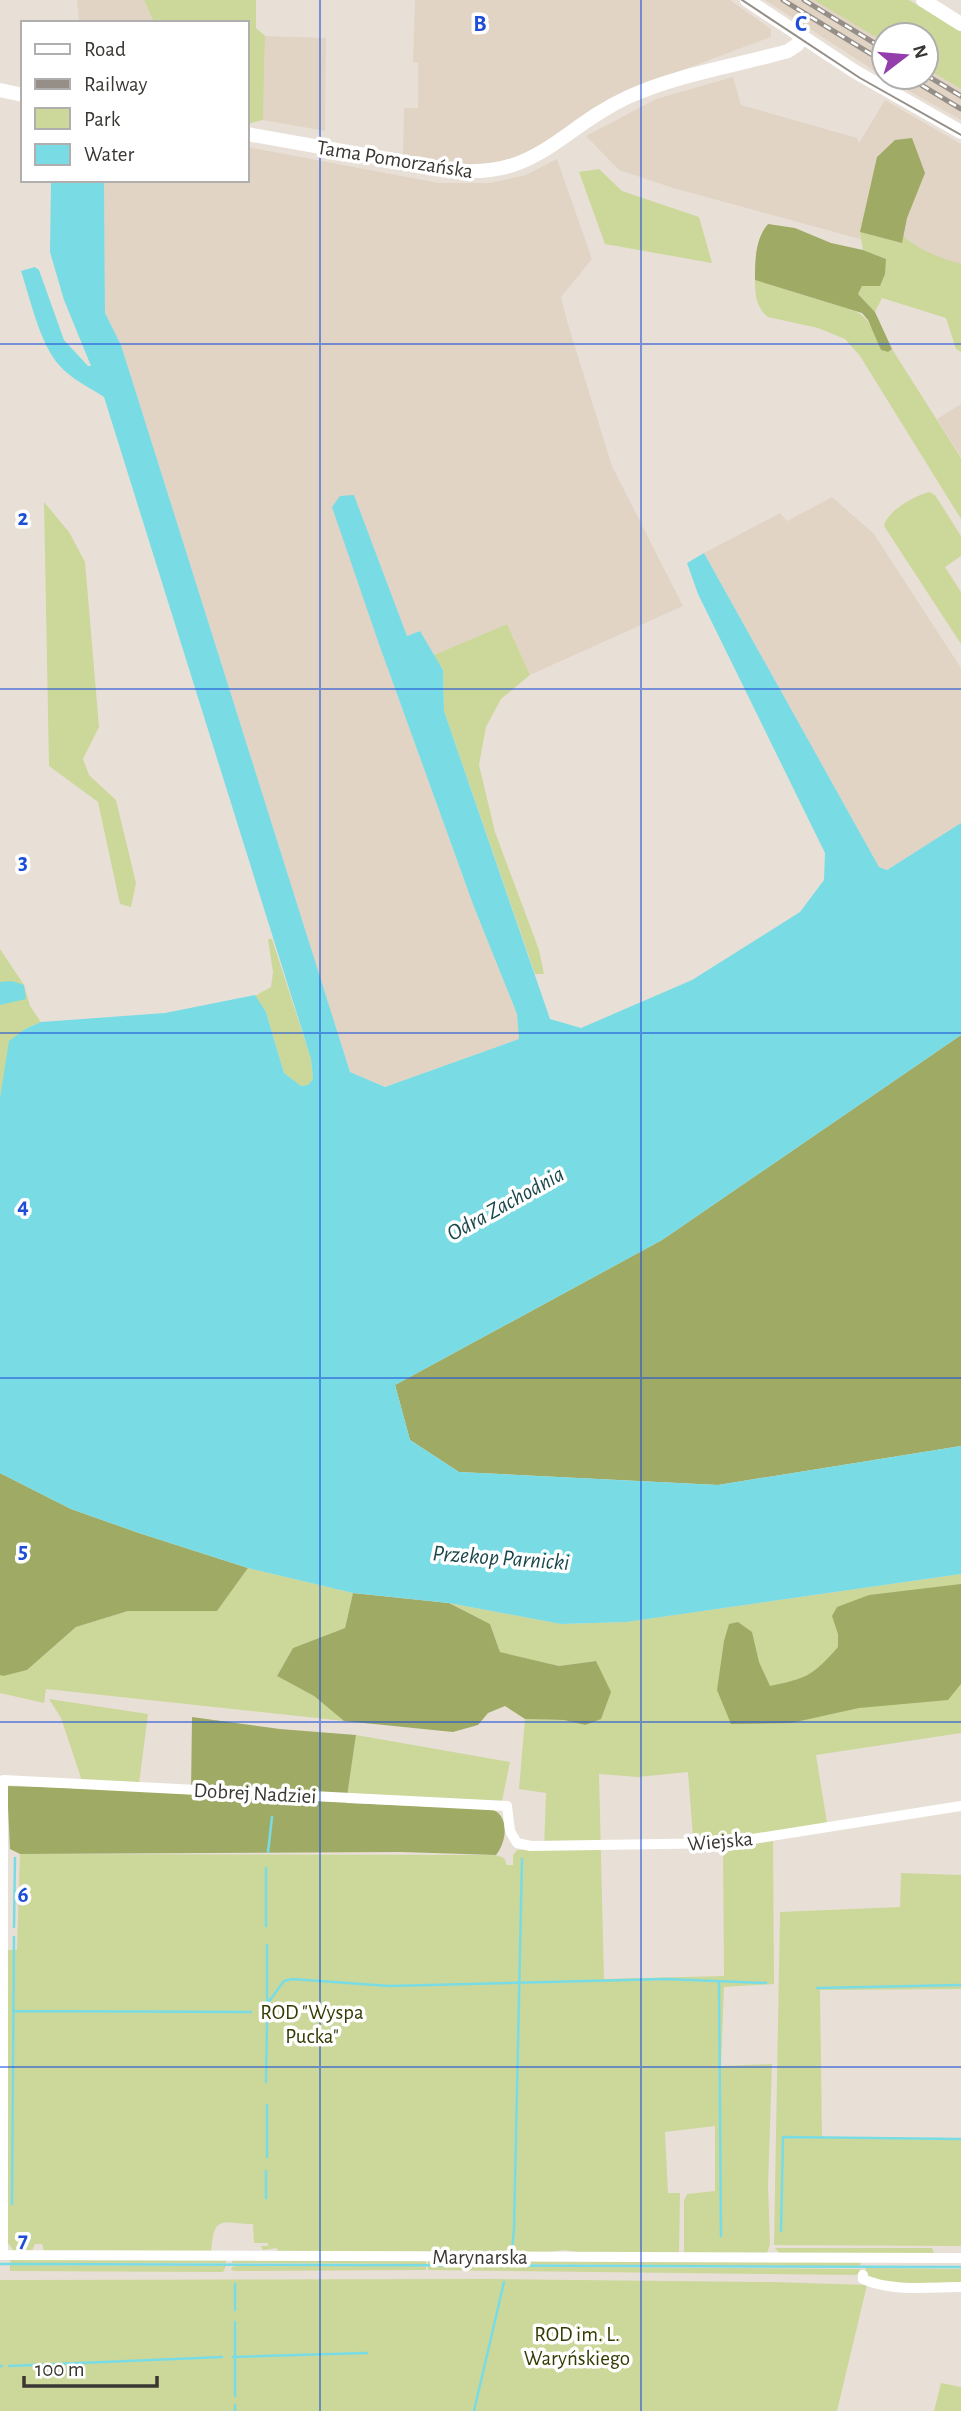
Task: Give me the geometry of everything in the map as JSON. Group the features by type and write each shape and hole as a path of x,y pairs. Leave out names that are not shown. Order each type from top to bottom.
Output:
{"street":[{"path":"747,0 882,88 961,132"},
{"path":"923,0 961,24"},
{"name":"Tama Pomorzańska","path":"248,134 440,169 489,172 527,160 611,107 637,94 770,55 796,33"},
{"path":"0,90 21,95"},
{"name":"Dobrej Nadziei","path":"1,2255 3,1780 507,1806"},
{"name":"Wiejska","path":"507,1806 512,1835 517,1843 531,1846 727,1843 961,1807"},
{"name":"Marynarska","path":"1,2255 864,2260 961,2258"},
{"path":"863,2277 890,2286 961,2287"}],"shaded area":[{"path":"77,0 144,0 154,21 79,21"},
{"path":"415,0 730,0 771,29 771,37 637,87 526,154 485,167 403,157 404,108 418,108 418,63 413,62"},
{"path":"765,0 814,0 870,34 870,68"},
{"path":"265,36 326,38 325,131 263,120"},
{"path":"940,76 961,89 961,120 909,91 940,91"},
{"path":"733,77 741,105 857,138 859,143 885,100 961,144 961,300 882,245 673,188 619,170 586,136 656,99"},
{"path":"248,147 439,183 490,183 526,175 557,159 592,259 561,297 567,321 612,466 683,606 530,675 507,624 434,655 420,631 407,636 354,495 380,647 474,907 517,1014 519,1039 385,1087 350,1072 121,345 105,313 104,182 248,182"},
{"path":"961,404 961,457 937,419"},
{"path":"832,497 874,534 961,668 961,823 887,870 879,867 704,553 780,513 787,521"}],"green space":[{"path":"144,0 256,0 256,28 265,36 263,120 248,124 248,21 154,21"},
{"path":"814,0 909,0 961,31 961,89 940,76 940,21 870,21 870,34"},
{"path":"912,138 925,173 907,218 902,243 860,232 877,157 895,140"},
{"path":"599,169 622,191 699,217 712,263 605,244 579,172"},
{"path":"768,224 795,228 831,243 863,250 886,259 885,274 880,286 862,286 858,294 875,312 892,349 888,352 881,350 868,320 862,313 755,280 758,243"},
{"path":"860,232 902,243 903,236 930,253 961,264 961,352 956,349 946,318 882,298 875,312 858,294 886,259 863,250"},
{"path":"755,280 858,313 871,326 881,350 888,352 892,349 961,458 961,519 860,356 845,339 818,328 768,317 757,300"},
{"path":"929,492 935,495 961,536 961,556 945,567 961,592 961,644 884,526 896,510"},
{"path":"44,502 69,532 85,562 99,727 83,759 89,775 116,800 136,883 131,907 120,904 98,802 49,766"},
{"path":"507,624 530,675 501,699 486,727 479,765 495,832 539,950 544,974 535,974 444,711 443,670 434,655"},
{"path":"268,939 272,939 311,1059 313,1079 308,1085 300,1086 284,1073 266,1012 255,996 271,987 273,972"},
{"path":"0,949 24,985 30,1006 41,1022 25,1029 0,1098"},
{"path":"961,1035 961,1446 718,1485 459,1472 410,1440 395,1385 662,1240"},
{"path":"0,1473 71,1509 248,1568 217,1611 128,1611 76,1627 27,1670 0,1675"},
{"path":"248,1568 353,1593 345,1628 293,1648 277,1676 314,1696 344,1721 46,1689 44,1703 0,1693 0,1675 27,1670 76,1627 128,1611 217,1611"},
{"name":"ROD \"Wyspa Pucka\"","path":"961,1574 961,1733 816,1755 827,1823 748,1836 693,1837 688,1772 638,1777 599,1774 604,1979 724,1976 723,1850 773,1841 774,1984 724,1987 721,2066 772,2064 768,2186 770,2244 767,2253 684,2254 684,2201 687,2194 715,2191 715,2126 665,2132 668,2193 680,2193 679,2254 587,2254 565,2250 540,2253 278,2252 277,2248 263,2250 261,2246 268,2246 268,2243 254,2243 253,2224 226,2222 217,2226 214,2232 211,2253 44,2252 42,2244 35,2244 32,2251 13,2250 9,2244 0,2244 0,1950 17,1950 20,1854 496,1855 504,1858 507,1865 513,1865 513,1855 517,1850 544,1850 546,1793 519,1789 525,1719 564,1720 585,1725 596,1661 559,1666 500,1652 490,1624 449,1603 561,1624 625,1622"},
{"path":"961,1584 961,1684 948,1700 859,1708 791,1723 731,1724 717,1690 729,1624 738,1622 752,1632 759,1662 770,1686 793,1681 808,1674 838,1647 838,1634 832,1616 837,1607 869,1595"},
{"path":"353,1593 449,1603 490,1624 500,1652 559,1666 596,1661 611,1692 601,1719 585,1725 564,1720 525,1719 505,1706 488,1713 478,1725 453,1732 344,1721 314,1696 277,1676 293,1648 345,1628"},
{"path":"49,1699 148,1714 139,1784 82,1781 61,1718"},
{"path":"192,1717 280,1729 356,1735 346,1803 491,1809 497,1812 504,1823 503,1843 496,1855 401,1852 20,1854 10,1849 7,1786 191,1792"},
{"path":"356,1735 510,1762 502,1801 347,1794"},
{"path":"901,1873 961,1875 961,1989 820,1990 822,2137 961,2140 961,2246 774,2245 780,1912 900,1907"},
{"path":"775,2248 932,2248 934,2253 779,2253"},
{"path":"11,2258 226,2260 226,2263 10,2263"},
{"path":"232,2260 426,2260 426,2264 232,2263"},
{"path":"428,2260 861,2261 860,2266 428,2264"},
{"path":"10,2265 226,2266 223,2272 10,2271"},
{"path":"237,2266 426,2266 426,2270 231,2270"},
{"path":"428,2266 860,2269 855,2275 428,2270"},
{"path":"866,2268 961,2269 961,2285 876,2282 865,2274"},
{"name":"ROD im. L. Waryńskiego","path":"491,2279 867,2285 837,2411 0,2411 0,2280"},
{"path":"941,2383 961,2387 961,2411 934,2411"}],"water":[{"path":"51,182 104,182 105,313 121,345 350,1072 385,1087 519,1039 517,1014 474,907 332,507 340,496 354,495 407,636 420,631 443,670 444,711 550,1019 581,1028 692,980 800,912 824,880 825,853 698,594 687,563 704,553 879,867 887,870 961,823 961,1035 662,1240 395,1385 410,1440 459,1472 718,1485 961,1446 961,1574 626,1622 561,1624 449,1603 353,1593 248,1568 71,1509 0,1473 0,1098 9,1041 25,1029 41,1022 165,1013 255,995 266,1012 284,1073 301,1086 308,1085 313,1079 311,1059 104,397 59,365 46,345 36,320 21,271 35,267 39,270 64,340 91,366 64,300 50,252"},
{"path":"12,981 24,985 26,999 0,1005 0,982"}],"waterway":[{"path":"268,1852 272,1817"},
{"path":"14,1927 15,1858"},
{"path":"512,2250 522,1859"},
{"path":"266,1868 266,1926"},
{"path":"12,2204 14,1937"},
{"path":"267,1945 267,2004"},
{"path":"267,2004 284,1981 292,1979 389,1986 665,1979 766,1983"},
{"path":"719,1981 721,2236"},
{"path":"817,1988 961,1985"},
{"path":"13,2011 251,2012"},
{"path":"266,2082 267,2021"},
{"path":"267,2105 267,2157"},
{"path":"781,2231 783,2137 961,2139"},
{"path":"266,2171 266,2198"},
{"path":"0,2264 961,2267"},
{"path":"474,2411 504,2282"},
{"path":"235,2284 235,2310"},
{"path":"235,2322 235,2396"},
{"path":"233,2357 367,2353"},
{"path":"9,2366 222,2357"},
{"path":"235,2405 235,2411"}],"tram line":[{"path":"742,0 860,78 961,135"}],"railway":[{"path":"783,0 870,53"},
{"path":"804,0 870,40"},
{"path":"940,83 961,96"},
{"path":"931,91 961,109"}],"water label":[{"name":"Odra Zachodnia","path":"505,1203"},
{"name":"Przekop Parnicki","path":"501,1557"}]}
